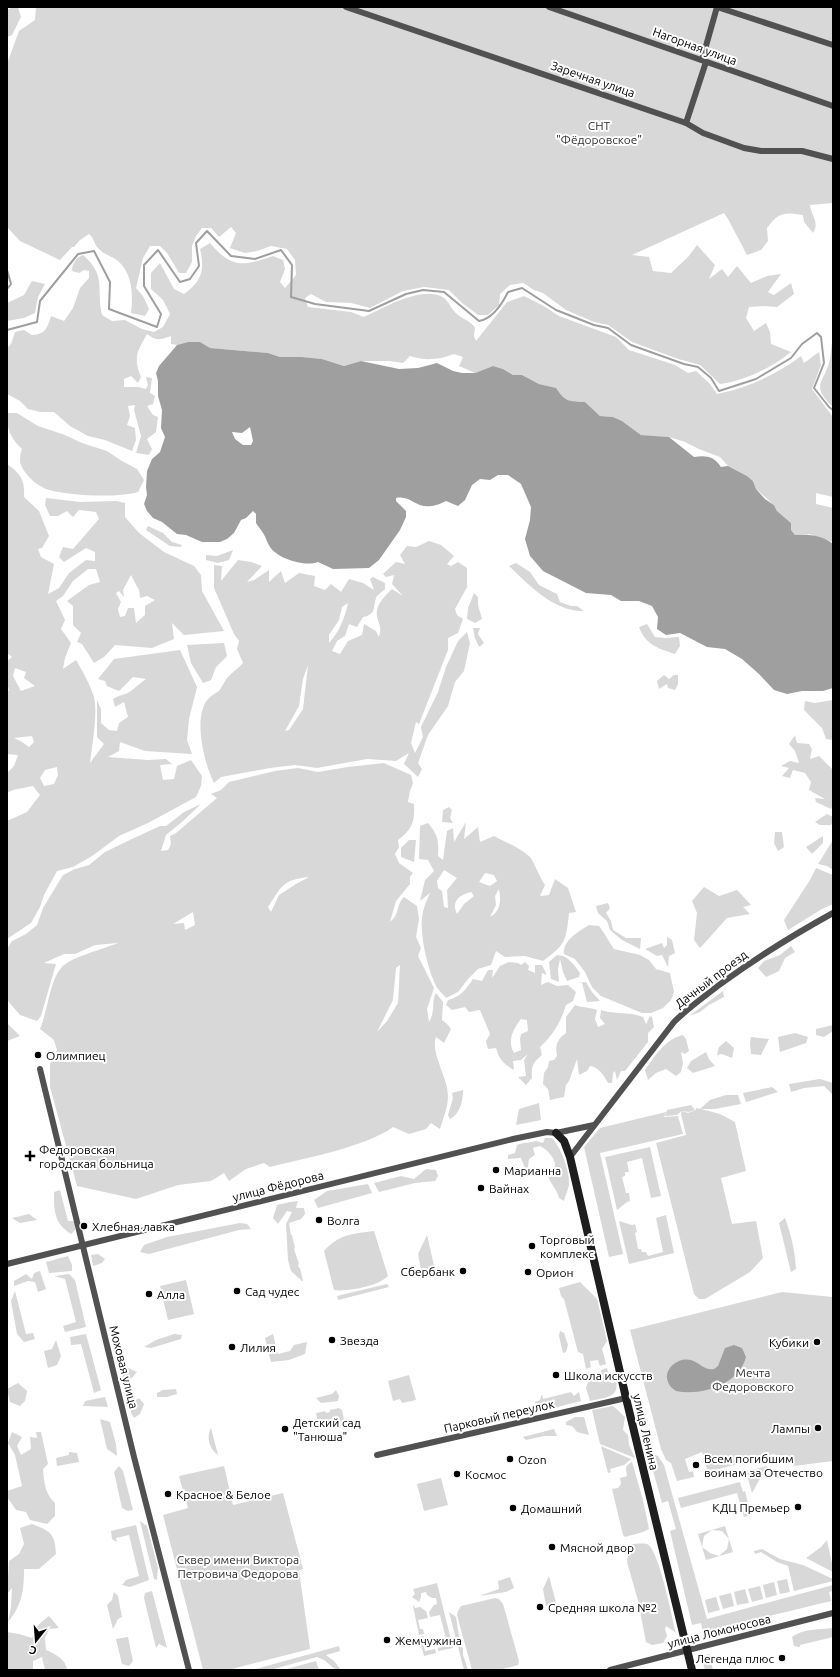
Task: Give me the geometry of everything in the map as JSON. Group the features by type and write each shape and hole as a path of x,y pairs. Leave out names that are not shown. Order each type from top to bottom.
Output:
{"street":[{"name":"Заречная улица","path":"346,7 686,123 703,133 744,148 761,151 802,151 833,160"},
{"name":"Нагорная улица","path":"549,7 833,106"},
{"path":"686,123 704,61 717,7 833,45"},
{"name":"Дачный проезд","path":"570,1157 674,1022 686,1010 748,964 787,938 833,913"},
{"name":"Моховая улица","path":"40,1068 134,1457 189,1670"},
{"name":"улица Фёдорова","path":"7,1264 513,1139 547,1132 556,1133 594,1125"},
{"name":"улица Ленина","path":"556,1133 564,1141 570,1157 626,1398 692,1670"},
{"name":"Парковый переулок","path":"377,1455 626,1398"},
{"name":"улица Ломоносова","path":"610,1670 833,1613"}],"green space":[{"path":"13,7 18,7 21,17 12,35 7,37 7,10"},
{"name":"СНТ \"Фёдоровское\"","path":"36,7 833,7 833,203 810,205 816,226 813,233 804,222 803,215 782,214 767,228 768,241 761,250 747,255 724,213 632,255 649,257 653,271 671,273 688,257 697,245 715,265 709,279 722,269 728,277 737,266 751,283 767,276 781,274 768,292 774,295 791,283 794,294 777,307 749,307 746,318 754,331 766,323 770,332 771,344 791,352 767,368 748,377 729,383 720,384 700,365 678,359 632,342 608,325 594,322 566,310 543,293 534,290 523,283 510,285 500,294 499,305 488,315 478,315 461,302 449,290 424,287 403,291 370,308 351,303 326,302 311,294 305,298 308,307 351,312 364,317 392,303 415,295 436,294 444,298 460,317 475,327 474,336 476,341 507,302 524,296 559,316 616,337 629,350 675,365 688,373 696,371 710,384 717,394 761,380 782,369 801,356 804,363 819,352 821,365 812,389 833,417 833,497 816,493 816,504 833,508 833,542 809,534 795,535 791,530 791,523 756,489 753,481 747,476 728,466 720,457 669,437 641,435 622,421 613,417 600,416 585,402 568,400 555,388 539,384 522,375 513,375 503,369 493,366 475,373 459,366 463,357 454,354 442,358 432,359 422,359 410,356 403,363 390,361 361,361 344,366 322,359 280,357 268,353 210,348 199,342 188,342 177,345 171,344 171,336 158,339 147,334 137,355 137,364 141,377 138,383 131,376 124,379 124,387 138,387 146,389 148,385 146,377 152,378 150,393 155,396 153,404 147,406 153,415 158,417 156,432 147,439 152,449 149,455 136,453 141,436 134,410 135,405 128,406 130,416 127,425 135,428 136,440 132,451 105,440 88,436 70,426 54,412 40,412 28,409 20,401 7,394 7,348 11,344 15,332 24,330 32,335 43,332 47,327 51,316 64,321 73,308 80,288 89,278 89,271 84,270 79,273 72,271 76,259 83,255 95,269 98,276 102,315 112,321 125,320 142,329 154,332 163,327 170,314 163,300 151,289 151,273 160,263 174,289 184,294 195,284 201,274 202,263 200,249 210,243 225,257 238,263 254,262 273,256 283,260 285,269 280,282 285,288 296,275 295,260 287,249 271,246 245,253 230,248 236,233 231,227 219,237 211,228 202,228 196,236 192,246 192,262 186,273 179,273 167,253 160,246 150,246 143,258 136,288 143,296 149,309 145,316 131,313 131,286 127,272 123,266 99,249 89,234 80,240 74,247 72,247 60,260 20,241 7,227 7,64 19,31 35,20"},
{"path":"32,281 45,284 38,297 35,313 24,318 7,321 7,303 24,295"},
{"path":"833,342 833,407 826,399 820,388 828,367"},
{"path":"7,413 17,413 38,426 107,451 137,469 144,480 138,492 106,496 81,495 45,489 30,478 22,467 20,455 22,449 10,433"},
{"path":"7,464 19,474 24,486 24,497 39,511 49,536 42,548 38,549 41,557 54,564 48,594 59,588 69,573 86,560 95,561 95,552 86,548 64,562 59,557 63,547 73,549 99,519 96,512 79,510 73,517 67,511 58,516 50,516 45,505 46,498 80,502 116,501 125,503 125,517 139,533 164,552 194,566 201,575 202,591 224,631 184,635 172,623 174,639 152,648 115,645 104,657 94,663 82,644 77,642 81,633 73,625 73,606 67,601 89,585 100,582 96,569 88,569 73,581 63,596 56,601 65,620 61,629 71,643 65,658 63,669 76,660 94,697 95,721 90,763 104,744 97,737 97,700 101,709 101,723 109,730 117,731 119,723 128,717 124,702 115,707 113,699 129,692 146,679 133,677 119,691 107,686 105,681 98,679 114,659 180,650 197,687 189,719 187,740 192,754 145,751 120,742 119,751 108,757 148,760 166,759 172,764 160,765 163,780 174,779 177,766 191,760 202,776 201,786 196,797 148,823 119,836 92,856 73,867 57,871 31,923 7,939 7,821 27,812 40,795 33,786 13,790 7,793 7,773 14,766 18,755 7,754 7,690 9,691 7,682 7,661 12,657 7,653","holes":["131,575 139,590 140,598 147,596 155,600 145,606 145,615 136,623 134,608 128,608 125,616 120,617 118,609 121,602 116,593 119,591 124,597 123,590","15,668 26,672 24,678 35,686 21,691 13,676","32,736 34,742 29,747 14,738","57,767 58,775 54,784 44,786 40,778 45,770"]},
{"path":"148,526 163,533 172,542 182,545 181,547 170,546 146,530"},
{"path":"429,541 441,545 454,556 447,564 451,566 458,562 467,568 467,587 455,609 457,615 463,619 458,633 448,638 448,650 419,724 416,722 411,743 415,753 423,737 421,727 438,692 446,667 458,641 467,632 470,643 464,671 455,682 448,706 428,735 418,763 422,769 418,777 404,764 409,753 396,761 367,759 317,768 295,765 270,768 221,777 214,783 207,764 201,739 201,716 204,706 209,698 219,691 227,678 243,663 237,649 239,641 234,634 214,588 214,565 222,566 221,581 238,560 251,562 262,566 247,582 254,580 269,570 269,582 281,571 285,583 299,573 315,576 314,586 325,590 331,584 341,592 349,579 363,583 374,590 370,579 373,577 385,583 385,589 377,596 373,612 368,616 363,617 357,627 349,624 345,636 337,641 332,651 340,654 348,641 362,635 364,624 376,631 379,637 380,628 377,612 379,604 392,589 403,596 392,584 394,575 386,577 383,574 396,562 405,564 400,555 407,546 416,547","holes":["348,603 341,624 329,643 329,635 339,620 342,607","308,665 303,709 289,730 285,731 299,706 303,679"]},
{"path":"233,550 229,560 218,563 206,560 206,555 217,556"},
{"path":"516,563 530,572 539,585 557,594 560,602 571,606 577,606 584,611 562,607 543,596 509,566"},
{"path":"474,593 478,597 478,605 482,619 475,623 467,619 468,608"},
{"path":"647,624 655,637 679,637 680,646 675,654 658,648 645,638 639,627"},
{"path":"473,628 480,628 478,634 484,643 479,647 475,638"},
{"path":"224,643 227,656 216,667 211,680 203,683 191,663 187,645"},
{"path":"664,675 669,679 674,675 678,675 678,684 675,690 668,688 667,684 659,689 657,681"},
{"path":"833,700 833,740 826,739 822,728 804,710 805,701 815,703"},
{"path":"795,735 797,743 809,744 812,749 810,759 819,756 833,770 833,806 831,809 816,802 815,798 825,799 809,790 811,782 805,773 793,770 790,778 782,776 789,768 781,766 790,761 799,763 795,751 789,744"},
{"path":"384,763 411,775 413,783 408,802 414,804 413,821 407,832 398,840 399,847 395,854 399,863 413,873 410,877 410,884 396,901 390,922 396,916 401,900 404,897 417,906 419,919 416,937 421,948 418,956 434,988 427,1009 429,1022 436,993 443,1002 442,1020 451,1029 444,1043 436,1037 435,1043 435,1050 448,1096 440,1129 431,1123 426,1129 409,1134 393,1127 367,1140 334,1151 270,1167 264,1163 246,1169 229,1181 224,1173 211,1181 178,1185 136,1199 77,1186 50,1087 50,1064 57,1050 54,1040 40,1029 51,989 61,968 72,960 118,943 95,945 75,954 64,954 44,963 56,964 41,1016 37,1021 20,1015 7,1000 7,949 12,941 26,934 37,925 43,908 63,875 75,869 89,865 105,852 132,839 160,826 166,826 184,812 201,804 166,835 161,851 168,850 171,844 170,836 176,833 217,798 211,794 221,790 229,782 275,771 298,768 318,772","holes":["309,877 279,895 271,912 268,907 284,885 293,880","193,912 195,925 185,930 184,923 173,924","400,965 398,1003 387,1021 377,1032 393,1000 396,968"]},
{"path":"449,807 452,810 450,818 453,823 442,822 443,810"},
{"path":"827,814 833,817 833,822 831,825 820,825 815,822"},
{"path":"466,822 464,839 478,827 480,842 494,836 518,848 530,857 545,885 540,896 549,895 555,879 568,888 576,912 569,913 566,936 561,946 543,961 525,956 505,957 496,951 491,965 478,969 458,992 446,998 438,989 431,974 422,934 423,911 430,893 420,901 425,880 434,871 428,860 419,859 420,826 428,823 434,831 437,838 438,856 443,860 447,831 453,828 454,842","holes":["444,870 457,878 447,890 448,908 444,907 442,891 438,888 437,881","485,873 494,875 497,881 490,886 479,882","499,889 499,905 494,915 490,917 496,905 495,896","471,892 474,896 464,904 457,914 455,909 456,902 457,899"]},
{"path":"775,832 782,832 784,847 778,851 774,843"},
{"path":"823,836 823,843 812,854 806,847"},
{"path":"409,840 416,840 414,862 401,857 401,848"},
{"path":"833,840 833,870 827,866 818,864"},
{"path":"816,868 833,875 833,904 788,930 784,920"},
{"path":"704,887 719,896 737,890 751,905 743,907 750,914 727,918 700,948 694,940 697,913 692,901"},
{"path":"608,903 610,908 606,913 611,921 613,930 626,938 641,938 640,949 622,940 610,930 607,921 598,913 596,906"},
{"path":"589,925 599,926 614,949 640,955 649,960 656,969 670,973 674,992 671,1000 663,1008 651,1013 642,1013 601,996 592,987 585,972 575,959 564,954 564,949 568,941 576,933"},
{"path":"667,937 672,940 675,953 669,956 668,967 662,955 657,956 645,949 662,943 664,948 667,945"},
{"path":"791,946 795,952 785,958 779,971 766,977 758,968 764,961 780,955"},
{"path":"557,955 561,955 571,961 580,973 579,977 567,981 560,959 558,969 559,982 551,979 549,962"},
{"path":"509,962 518,963 521,965 525,962 529,966 528,970 535,973 535,965 542,965 547,975 542,973 541,985 548,982 557,986 568,985 576,992 573,1001 566,1005 556,1028 540,1047 542,1055 533,1065 532,1078 526,1085 518,1077 526,1076 524,1060 528,1054 521,1060 513,1061 514,1070 507,1066 502,1061 496,1048 488,1049 486,1041 490,1034 480,1010 469,1012 465,1007 452,1010 446,1005 448,1000 453,999 463,992 473,979 482,981 488,970 493,970 492,978 500,966","holes":["521,1019 527,1020 528,1031 521,1034 521,1050 514,1053 511,1044 513,1031"]},
{"path":"586,982 600,1001 587,1002 582,983 577,983"},
{"path":"723,991 724,997 700,1012 689,1016"},
{"path":"575,1005 597,1010 595,1019 598,1027 605,1024 600,1018 601,1010 637,1015 643,1017 646,1024 650,1016 652,1017 654,1027 648,1033 648,1042 625,1071 621,1071 617,1080 615,1071 613,1073 612,1083 608,1083 599,1070 590,1066 587,1071 579,1075 577,1059 569,1081 566,1085 564,1097 550,1100 548,1089 543,1084 544,1073 548,1067 549,1061 554,1060 557,1056 557,1043 566,1033 566,1017"},
{"path":"7,1023 20,1036 7,1041"},
{"path":"833,1025 833,1031 824,1037 816,1035 816,1029"},
{"path":"795,1033 808,1037 806,1043 780,1052 778,1037"},
{"path":"683,1035 686,1039 689,1051 685,1054 681,1052 683,1063 681,1072 676,1076 666,1069 656,1073 648,1080 645,1070 657,1054 671,1040"},
{"path":"751,1037 769,1039 761,1055 751,1054"},
{"path":"726,1041 734,1048 732,1058 722,1054 717,1055 719,1047"},
{"path":"706,1052 709,1059 715,1066 693,1073 687,1068 691,1061"},
{"path":"820,1079 833,1083 833,1095 824,1086 804,1088 791,1092 789,1084"},
{"path":"772,1087 778,1092 746,1102 743,1093"},
{"path":"463,1090 459,1111 450,1119 448,1115 453,1098 452,1093"},
{"path":"726,1095 738,1095 741,1104 715,1109 701,1109 720,1114 735,1122 746,1171 721,1178 732,1224 756,1221 763,1258 750,1272 705,1299 699,1299 694,1294 656,1143 686,1135 681,1114 682,1111 688,1113 696,1110 696,1108 700,1109 710,1100"},
{"path":"539,1103 541,1120 516,1125 519,1109"},
{"path":"691,1105 695,1110 689,1112 682,1111 677,1115 665,1116 667,1110"},
{"path":"666,1112 664,1117 678,1116 683,1134 600,1153 623,1254 609,1257 584,1147 600,1128"},
{"path":"545,1138 552,1138 555,1142 562,1154 568,1173 569,1185 564,1201 559,1198 548,1176 555,1166 555,1163 545,1149 540,1146 533,1148 535,1155 529,1159 527,1173 521,1158 508,1159 508,1155 515,1153 517,1145 536,1141 543,1143"},
{"path":"650,1147 661,1196 651,1198 642,1158 627,1162 629,1172 625,1172 625,1176 622,1177 626,1193 629,1193 630,1201 617,1210 605,1157"},
{"path":"426,1169 436,1170 438,1176 435,1181 415,1183 379,1192 374,1183 401,1176 414,1179"},
{"path":"368,1184 372,1193 318,1208 314,1200 327,1191"},
{"path":"60,1190 68,1221 76,1221 75,1230 71,1234 65,1230 56,1216 54,1192"},
{"path":"298,1201 296,1208 304,1208 305,1214 301,1219 289,1223 294,1249 303,1281 291,1271 288,1260 286,1224 292,1212 287,1211 278,1224 273,1218 277,1205"},
{"path":"29,1214 37,1220 20,1223 12,1218"},
{"path":"666,1215 674,1253 629,1264 619,1221 632,1225 635,1224 638,1249 641,1249 642,1252 646,1252 648,1256 663,1252 656,1218"},
{"path":"785,1218 792,1243 796,1269 791,1272 779,1223"},
{"path":"240,1223 247,1224 251,1229 239,1230 149,1254 140,1252 144,1245 167,1237"},
{"path":"374,1231 388,1276 378,1283 362,1288 334,1290 324,1251 335,1241 346,1236"},
{"path":"427,1235 435,1270 422,1275 418,1254"},
{"path":"98,1254 105,1259 102,1263 93,1266 91,1255"},
{"path":"68,1256 72,1265 72,1271 49,1273 46,1262"},
{"path":"40,1271 46,1289 38,1292 35,1282 28,1281 14,1286 14,1281 26,1274 32,1279 34,1273"},
{"path":"69,1274 75,1280 86,1327 65,1332 63,1326 76,1322 65,1279 54,1276"},
{"path":"186,1280 194,1314 168,1320 160,1286"},
{"path":"580,1282 597,1299 607,1341 602,1349 606,1364 600,1366 598,1360 590,1361 591,1367 586,1369 583,1354 578,1352 564,1299 561,1296 559,1288"},
{"path":"387,1284 389,1287 338,1300 337,1296"},
{"path":"15,1291 26,1334 33,1333 35,1339 24,1342 17,1334 11,1301"},
{"name":"Мечта Федоровского","path":"782,1292 833,1297 833,1461 794,1466 774,1454 708,1472 702,1452 685,1459 689,1472 693,1471 694,1477 677,1481 671,1463 666,1460 661,1449 630,1330"},
{"path":"560,1331 564,1333 568,1345 566,1352 563,1353 559,1336"},
{"path":"86,1334 101,1390 94,1393 81,1344 71,1345 70,1337"},
{"path":"174,1334 182,1335 181,1339 151,1348 144,1347 156,1340"},
{"path":"273,1334 278,1354 290,1351 294,1345 307,1342 305,1354 289,1360 271,1362 265,1338"},
{"path":"56,1340 61,1356 57,1365 48,1368 44,1351 52,1349"},
{"path":"124,1366 137,1372 132,1378 122,1379"},
{"path":"607,1368 611,1383 616,1382 617,1387 615,1391 613,1394 605,1398 590,1401 586,1388 589,1380 587,1373 592,1372 594,1379 602,1378 601,1370"},
{"path":"409,1375 416,1400 402,1403 400,1399 393,1401 388,1381"},
{"path":"18,1383 27,1391 25,1401 20,1406 10,1402 7,1389"},
{"path":"176,1389 177,1394 167,1397 157,1397 157,1393 163,1390"},
{"path":"336,1390 339,1396 338,1401 321,1403 316,1398 332,1394"},
{"path":"571,1392 574,1396 579,1392 581,1401 546,1410 542,1409 537,1412 535,1402 540,1400 542,1394 543,1399"},
{"path":"105,1397 108,1407 83,1406 85,1401"},
{"path":"139,1398 144,1404 140,1414 134,1418 131,1413 131,1403"},
{"path":"613,1406 625,1417 623,1430 628,1435 629,1445 635,1458 600,1444 592,1410"},
{"path":"339,1408 342,1410 344,1420 338,1422 337,1419 318,1423 316,1413 325,1411 326,1413 330,1412 330,1410"},
{"path":"575,1417 584,1417 589,1435 577,1432 572,1426 566,1425 566,1422"},
{"path":"100,1419 110,1422 116,1444 117,1456 107,1449"},
{"path":"211,1428 218,1455 212,1450 209,1443 209,1431"},
{"path":"554,1429 557,1436 544,1436 526,1440 523,1437"},
{"path":"12,1432 22,1437 17,1446 21,1455 31,1449 30,1437 37,1438 36,1432 41,1432 48,1464 43,1469 45,1483 49,1496 55,1503 55,1516 47,1524 30,1520 26,1512 16,1510 7,1497 7,1491 22,1486 15,1455 8,1443"},
{"path":"601,1446 631,1459 624,1465 610,1469 611,1472 608,1473"},
{"path":"69,1452 77,1453 79,1462 57,1466 56,1458 69,1455"},
{"path":"650,1453 658,1456 664,1465 707,1619 833,1585 833,1591 829,1592 831,1601 703,1632 701,1623 692,1625 670,1531 676,1529 668,1501 662,1503 649,1456"},
{"path":"632,1462 643,1500 649,1529 625,1537 623,1535 612,1489 618,1488 621,1484 620,1478 627,1476 627,1466"},
{"path":"119,1466 123,1471 133,1510 128,1511 122,1508 114,1472"},
{"name":"Сквер имени Виктора Петровича Федорова","path":"224,1466 233,1505 283,1493 303,1569 299,1570 310,1649 228,1670 203,1670 163,1515 188,1508 179,1476"},
{"path":"767,1466 752,1493 746,1472"},
{"path":"441,1478 448,1505 424,1511 417,1484"},
{"path":"740,1482 743,1492 745,1491 751,1515 744,1517 737,1493 681,1508 678,1498"},
{"path":"140,1521 147,1526 158,1568 157,1580 154,1579"},
{"path":"32,1524 48,1531 51,1534 56,1554 39,1569 24,1569 19,1604 8,1622 11,1607 12,1588 7,1594 9,1561 19,1554 24,1544 20,1528"},
{"path":"136,1525 149,1580 130,1587 122,1585 126,1580 139,1576 129,1535 116,1538 117,1542 112,1539 111,1531"},
{"path":"725,1526 729,1539 722,1531 712,1530 704,1536 702,1547 698,1534"},
{"path":"729,1539 733,1552 706,1560 702,1547 710,1553 719,1556 727,1549"},
{"path":"827,1540 833,1572 806,1558 821,1547"},
{"path":"631,1544 647,1544 652,1549 660,1570 676,1633 666,1626 665,1629 667,1636 663,1643 652,1645 646,1642 640,1611 645,1612 639,1604 627,1562 628,1554 624,1547"},
{"path":"762,1549 780,1559 803,1565 833,1579 833,1581 794,1591 788,1566 777,1562 761,1552 755,1554 754,1551"},
{"path":"549,1576 556,1603 546,1606 543,1589"},
{"path":"510,1577 514,1588 506,1592 479,1596 499,1589 498,1581"},
{"path":"787,1579 790,1592 780,1594 777,1581"},
{"path":"774,1582 777,1595 766,1598 763,1585"},
{"path":"437,1583 453,1648 438,1651 438,1648 448,1646 440,1615 430,1617 429,1612 434,1605 437,1604 436,1598 432,1598 427,1595 426,1592 421,1593 419,1602 412,1597 415,1594 413,1589"},
{"path":"760,1586 763,1599 752,1602 748,1589"},
{"path":"745,1589 749,1603 737,1605 734,1592"},
{"path":"152,1591 167,1648 159,1644 156,1648 144,1598 145,1593"},
{"path":"114,1592 118,1596 122,1617 118,1619 113,1629 107,1605 112,1600"},
{"path":"731,1593 734,1606 723,1609 719,1596"},
{"path":"716,1597 720,1610 708,1613 705,1600"},
{"path":"495,1598 499,1599 503,1604 519,1661 518,1665 499,1670 472,1670 457,1615 458,1611 461,1606"},
{"path":"414,1605 415,1608 420,1607 426,1611 428,1618 418,1620 420,1629 423,1629 424,1634 419,1635"},
{"path":"449,1612 456,1617 460,1643 459,1645 463,1648 463,1655 468,1670 464,1670"},
{"path":"49,1616 59,1628 49,1629 45,1638 46,1650 62,1660 65,1663 67,1670 45,1670 42,1657 33,1661 33,1670 7,1670 7,1632 32,1638 38,1625"},
{"path":"833,1628 833,1637 800,1645 800,1647 794,1646 792,1637 797,1634 812,1630"},
{"path":"424,1636 425,1640 423,1641 425,1651 435,1649 436,1653 424,1656 419,1637"},
{"path":"128,1637 133,1661 129,1666 122,1664 116,1639"},
{"path":"339,1646 340,1651 326,1655 334,1661 341,1670 336,1670 324,1660 317,1657 270,1670 252,1670"},
{"path":"709,1654 713,1670 705,1670 701,1657"},
{"path":"316,1661 319,1670 283,1670"}],"shaded area":[{"path":"188,342 200,342 210,348 268,353 280,357 322,359 344,366 361,361 399,369 418,368 437,363 453,371 475,373 493,366 503,369 513,375 522,375 539,384 556,388 562,396 568,400 585,402 600,416 613,417 622,421 641,435 669,437 694,457 702,456 713,458 721,467 728,466 747,476 753,481 756,489 765,499 774,505 777,511 791,523 791,530 795,535 815,536 833,544 833,688 823,691 802,691 787,694 774,690 742,659 725,649 707,647 680,633 666,635 657,629 658,617 652,606 639,601 621,601 611,595 586,593 543,571 530,556 525,539 530,520 531,507 521,484 508,475 498,475 490,480 480,479 472,485 465,500 458,506 446,501 436,505 422,506 407,499 396,498 396,501 406,511 406,517 400,530 379,560 369,568 333,569 318,562 299,563 285,558 270,547 256,523 256,514 253,511 246,518 241,520 234,533 227,539 220,542 202,542 186,535 177,534 162,522 153,518 147,511 144,504 147,495 147,471 152,459 160,452 165,437 161,428 162,410 158,396 158,381 156,373 159,366 177,345","holes":["250,427 253,441 251,445 243,445 235,439 232,432 242,433"]},
{"path":"734,1345 742,1348 746,1357 742,1367 736,1375 727,1381 707,1390 696,1392 676,1391 669,1384 667,1374 674,1363 687,1359 694,1361 705,1368 714,1369 718,1366 725,1348"}],"waterway":[{"path":"7,330 37,322 40,301 78,254 94,251 110,282 109,309 157,327 161,314 144,286 144,265 158,250 180,282 190,279 199,266 196,243 207,231 231,256 255,259 281,250 292,265 291,297 315,304 369,311 406,294 423,290 444,292 479,321 484,320 492,314 500,306 508,292 522,288 556,310 594,325 608,328 631,345 684,364 698,367 711,378 719,391 756,379 791,358 802,344 817,333 821,337 824,363 814,388 833,410"},
{"path":"7,270 11,284 7,289"}],"place":[{"name":"Олимпиец","path":"38,1055"},
{"name":"Федоровская городская больница","path":"30,1156"},
{"name":"Марианна","path":"496,1170"},
{"name":"Вайнах","path":"481,1188"},
{"name":"Волга","path":"319,1220"},
{"name":"Хлебная лавка","path":"84,1226"},
{"name":"Торговый комплекс","path":"532,1246"},
{"name":"Сбербанк","path":"463,1271"},
{"name":"Орион","path":"528,1272"},
{"name":"Сад чудес","path":"237,1291"},
{"name":"Алла","path":"149,1294"},
{"name":"Звезда","path":"332,1340"},
{"name":"Кубики","path":"817,1342"},
{"name":"Лилия","path":"232,1347"},
{"name":"Школа искусств","path":"556,1375"},
{"name":"Лампы","path":"818,1428"},
{"name":"Детский сад \"Танюша\"","path":"285,1429"},
{"name":"Ozon","path":"510,1459"},
{"name":"Всем погибшим воинам за Отечество","path":"696,1465"},
{"name":"Космос","path":"457,1474"},
{"name":"Красное & Белое","path":"168,1494"},
{"name":"КДЦ Премьер","path":"798,1507"},
{"name":"Домашний","path":"513,1508"},
{"name":"Мясной двор","path":"552,1547"},
{"name":"Средняя школа №2","path":"540,1607"},
{"name":"Жемчужина","path":"387,1640"},
{"name":"Легенда плюс","path":"782,1658"}]}
